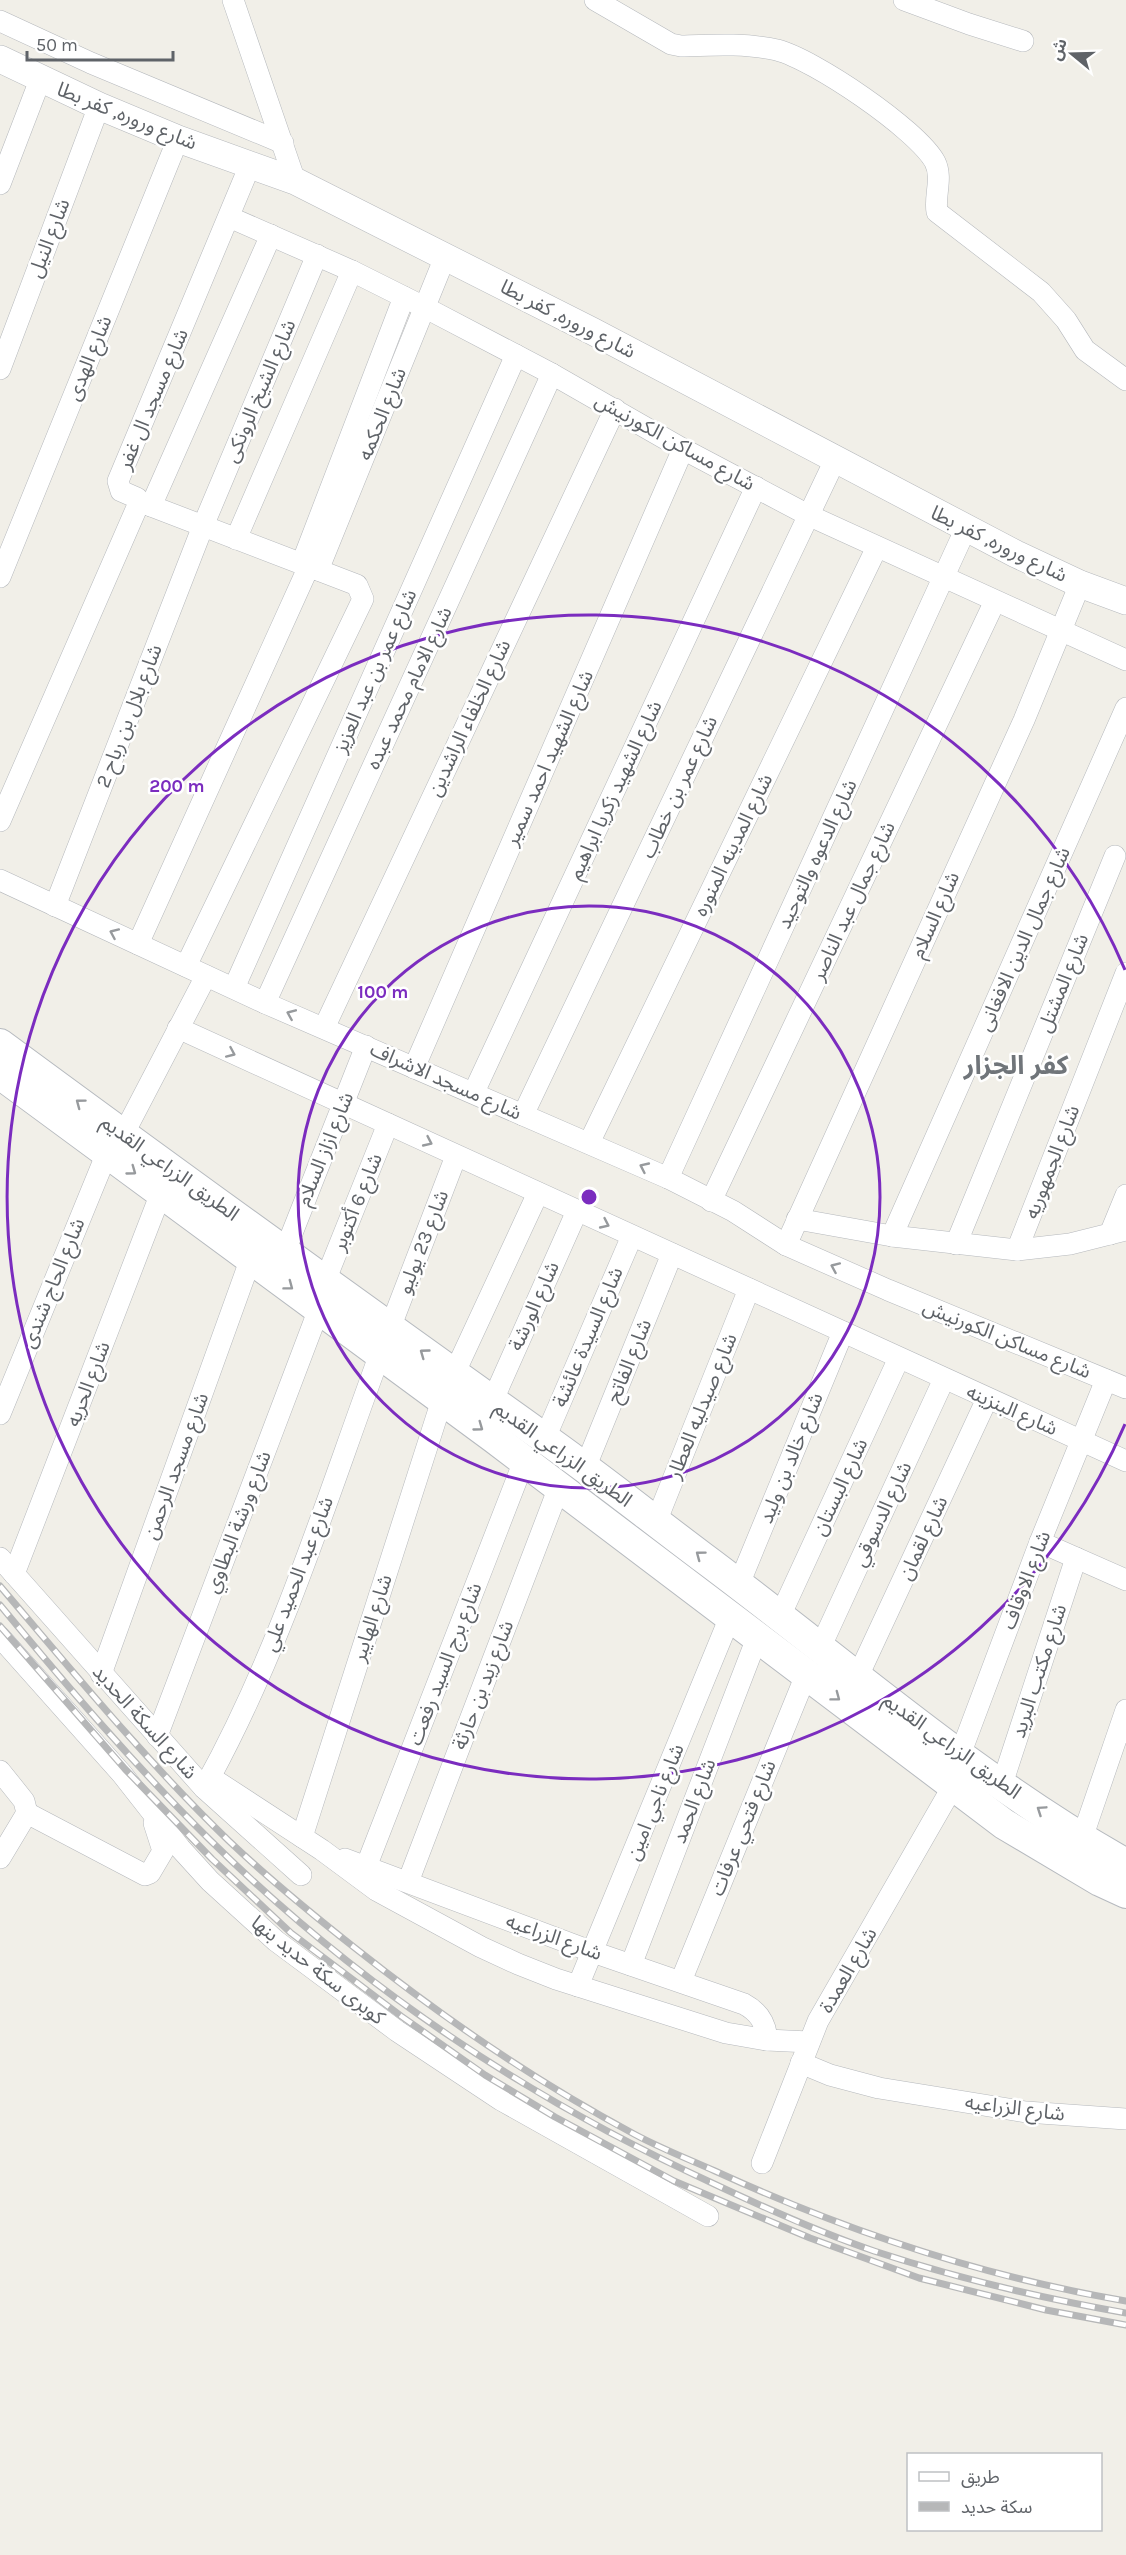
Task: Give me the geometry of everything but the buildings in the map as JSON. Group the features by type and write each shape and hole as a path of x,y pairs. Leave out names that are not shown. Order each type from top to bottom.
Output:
{"main road":[{"name":"الطريق الزراعي القديم","path":"0,1044 115,1144 162,1193 319,1309 385,1341"},
{"name":"الطريق الزراعي القديم","path":"0,1074 285,1251 325,1281 385,1341 448,1387 524,1461 1004,1824 1100,1881 1126,1893"},
{"name":"الطريق الزراعي القديم","path":"448,1387 492,1402 545,1438 740,1584 959,1754 1082,1838 1126,1864"}],"street":[{"path":"233,0 296,181"},
{"path":"595,0 670,44 750,47 777,51 800,59 910,132 935,163 938,176 938,212 1041,292 1066,320 1085,350 1126,380"},
{"path":"904,0 1023,41"},
{"path":"0,21 91,63 283,143"},
{"name":"شارع وروره, كفر بطا","path":"0,59 40,80 178,139 296,181 592,331 966,528 1080,584 1126,601"},
{"path":"0,184 40,80"},
{"name":"شارع النيل","path":"0,369 99,106"},
{"name":"شارع الهدى","path":"0,577 178,139"},
{"name":"شارع مسجد ال غفر","path":"0,821 145,504 121,491 118,481 250,165"},
{"name":"شارع مساكن الكورنيش","path":"229,217 352,271 426,308 552,374 683,449 808,515 1126,660"},
{"path":"186,966 363,599 357,585 145,504 271,235"},
{"name":"شارع الشيخ الرونكى","path":"203,526 317,255"},
{"name":"شارع الحكمه","path":"309,566 426,308 445,257"},
{"path":"236,539 352,271"},
{"path":"138,944 309,566 404,297"},
{"name":"شارع عمر بن عبد العزيز","path":"234,988 516,355"},
{"name":"شارع الامام محمد عبده","path":"265,1003 552,374"},
{"name":"شارع الخلفاء الراشدين","path":"324,1028 615,409"},
{"name":"شارع الشهيد احمد سمير","path":"414,1068 683,449"},
{"name":"شارع عمر بن خطاب","path":"523,1115 836,460"},
{"name":"شارع الشهيد زكريا ابراهيم","path":"474,1092 756,487"},
{"name":"شارع بلال بن رباح 2","path":"55,906 203,526"},
{"name":"شارع الدعوه والتوحيد","path":"668,1178 966,528"},
{"name":"شارع المدينه المنوره","path":"589,1143 877,547"},
{"name":"شارع السلام","path":"786,1245 1024,720 1080,584"},
{"name":"شارع جمال عبد الناصر","path":"711,1200 995,601"},
{"name":"شارع جمال الدين الافغانى","path":"892,1236 1126,708"},
{"name":"شارع المشتل","path":"956,1244 1115,856"},
{"name":"شارع مسجد الاشراف","path":"0,880 265,1003 668,1178 759,1226 786,1245 888,1290"},
{"name":"شارع الجمهوريه","path":"1017,1250 1126,973"},
{"name":"شارع الحاج شندى","path":"0,1414 115,1144 206,976"},
{"path":"178,1028 899,1359"},
{"name":"شارع ازاز السلام","path":"285,1251 366,1046"},
{"name":"شارع 6 أكتوبر","path":"325,1281 388,1124"},
{"name":"شارع 23 يوليو","path":"385,1341 456,1156"},
{"name":"شارع الحريه","path":"14,1574 162,1193"},
{"name":"شارع الهايبر","path":"302,1837 448,1387 538,1193"},
{"path":"796,1219 892,1236 1017,1250 1070,1244 1118,1232 1126,1195"},
{"name":"شارع الورشة","path":"492,1402 577,1210"},
{"name":"شارع السيدة عائشة","path":"545,1438 632,1236"},
{"name":"شارع الفاتح","path":"585,1468 672,1254"},
{"name":"شارع مسجد الرحمن","path":"101,1674 250,1258"},
{"name":"شارع صيدليه العطار","path":"656,1522 749,1289"},
{"name":"شارع مساكن الكورنيش","path":"888,1290 1126,1388"},
{"name":"شارع ورشة البطاوي","path":"157,1736 319,1309"},
{"name":"شارع خالد بن وليد","path":"740,1584 843,1332"},
{"name":"شارع عبد الحميد علي","path":"207,1782 239,1720 284,1613 385,1341"},
{"name":"شارع البنزينه","path":"899,1359 1126,1461"},
{"name":"شارع البستان","path":"780,1616 899,1359"},
{"name":"شارع الدسوقي","path":"820,1648 944,1379"},
{"name":"شارع الاوقاف","path":"951,1784 959,1754 1040,1542 1106,1380"},
{"name":"شارع لقمان","path":"858,1676 987,1399"},
{"name":"شارع برج السيد رفعت","path":"366,1867 524,1461"},
{"name":"شارع زيد بن حارثة","path":"408,1882 559,1487"},
{"path":"1040,1542 1126,1580"},
{"name":"شارع السكة الحديد","path":"0,1558 157,1736 301,1875"},
{"name":"شارع مكتب البريد","path":"1002,1784 1076,1558"},
{"name":"شارع ناجي امين","path":"578,1986 730,1617"},
{"name":"كوبرى سكة حديد بنها","path":"0,1637 122,1774 150,1812 203,1873 276,1941 362,2006 501,2100 708,2216"},
{"name":"شارع الحمد","path":"631,1965 757,1638"},
{"name":"شارع فتحي عرفات","path":"681,1981 806,1675"},
{"path":"1082,1838 1126,1710"},
{"path":"0,1771 24,1801 27,1813 0,1858"},
{"name":"شارع الزراعيه","path":"207,1782 302,1837 376,1890 481,1947 518,1964 578,1986 726,2033 767,2040 809,2042"},
{"name":"شارع العمدة","path":"762,2163 809,2042 824,2011 951,1784"},
{"path":"27,1813 148,1875 163,1851 150,1812"},
{"name":"شارع الزراعيه","path":"322,1850 593,1952 681,1981 751,2008 762,2020 767,2040"},
{"name":"شارع الزراعيه","path":"801,2063 854,2083 921,2095 1026,2112 1126,2119"}],"railway":[{"path":"0,1586 140,1749 244,1855 275,1883 388,1974 525,2070 597,2114 644,2139 764,2193 815,2213 916,2250 968,2265 1020,2279 1126,2301"},
{"path":"0,1605 128,1754 210,1840 266,1892 323,1942 383,1989 445,2033 509,2074 641,2149 750,2201 832,2236 967,2279 1126,2313"},
{"path":"0,1626 125,1769 212,1859 291,1933 401,2016 485,2075 555,2117 674,2181 810,2238 919,2278 1046,2310 1126,2325"}],"district":[{"name":"كفر الجزار","path":"1016,1065"}]}
